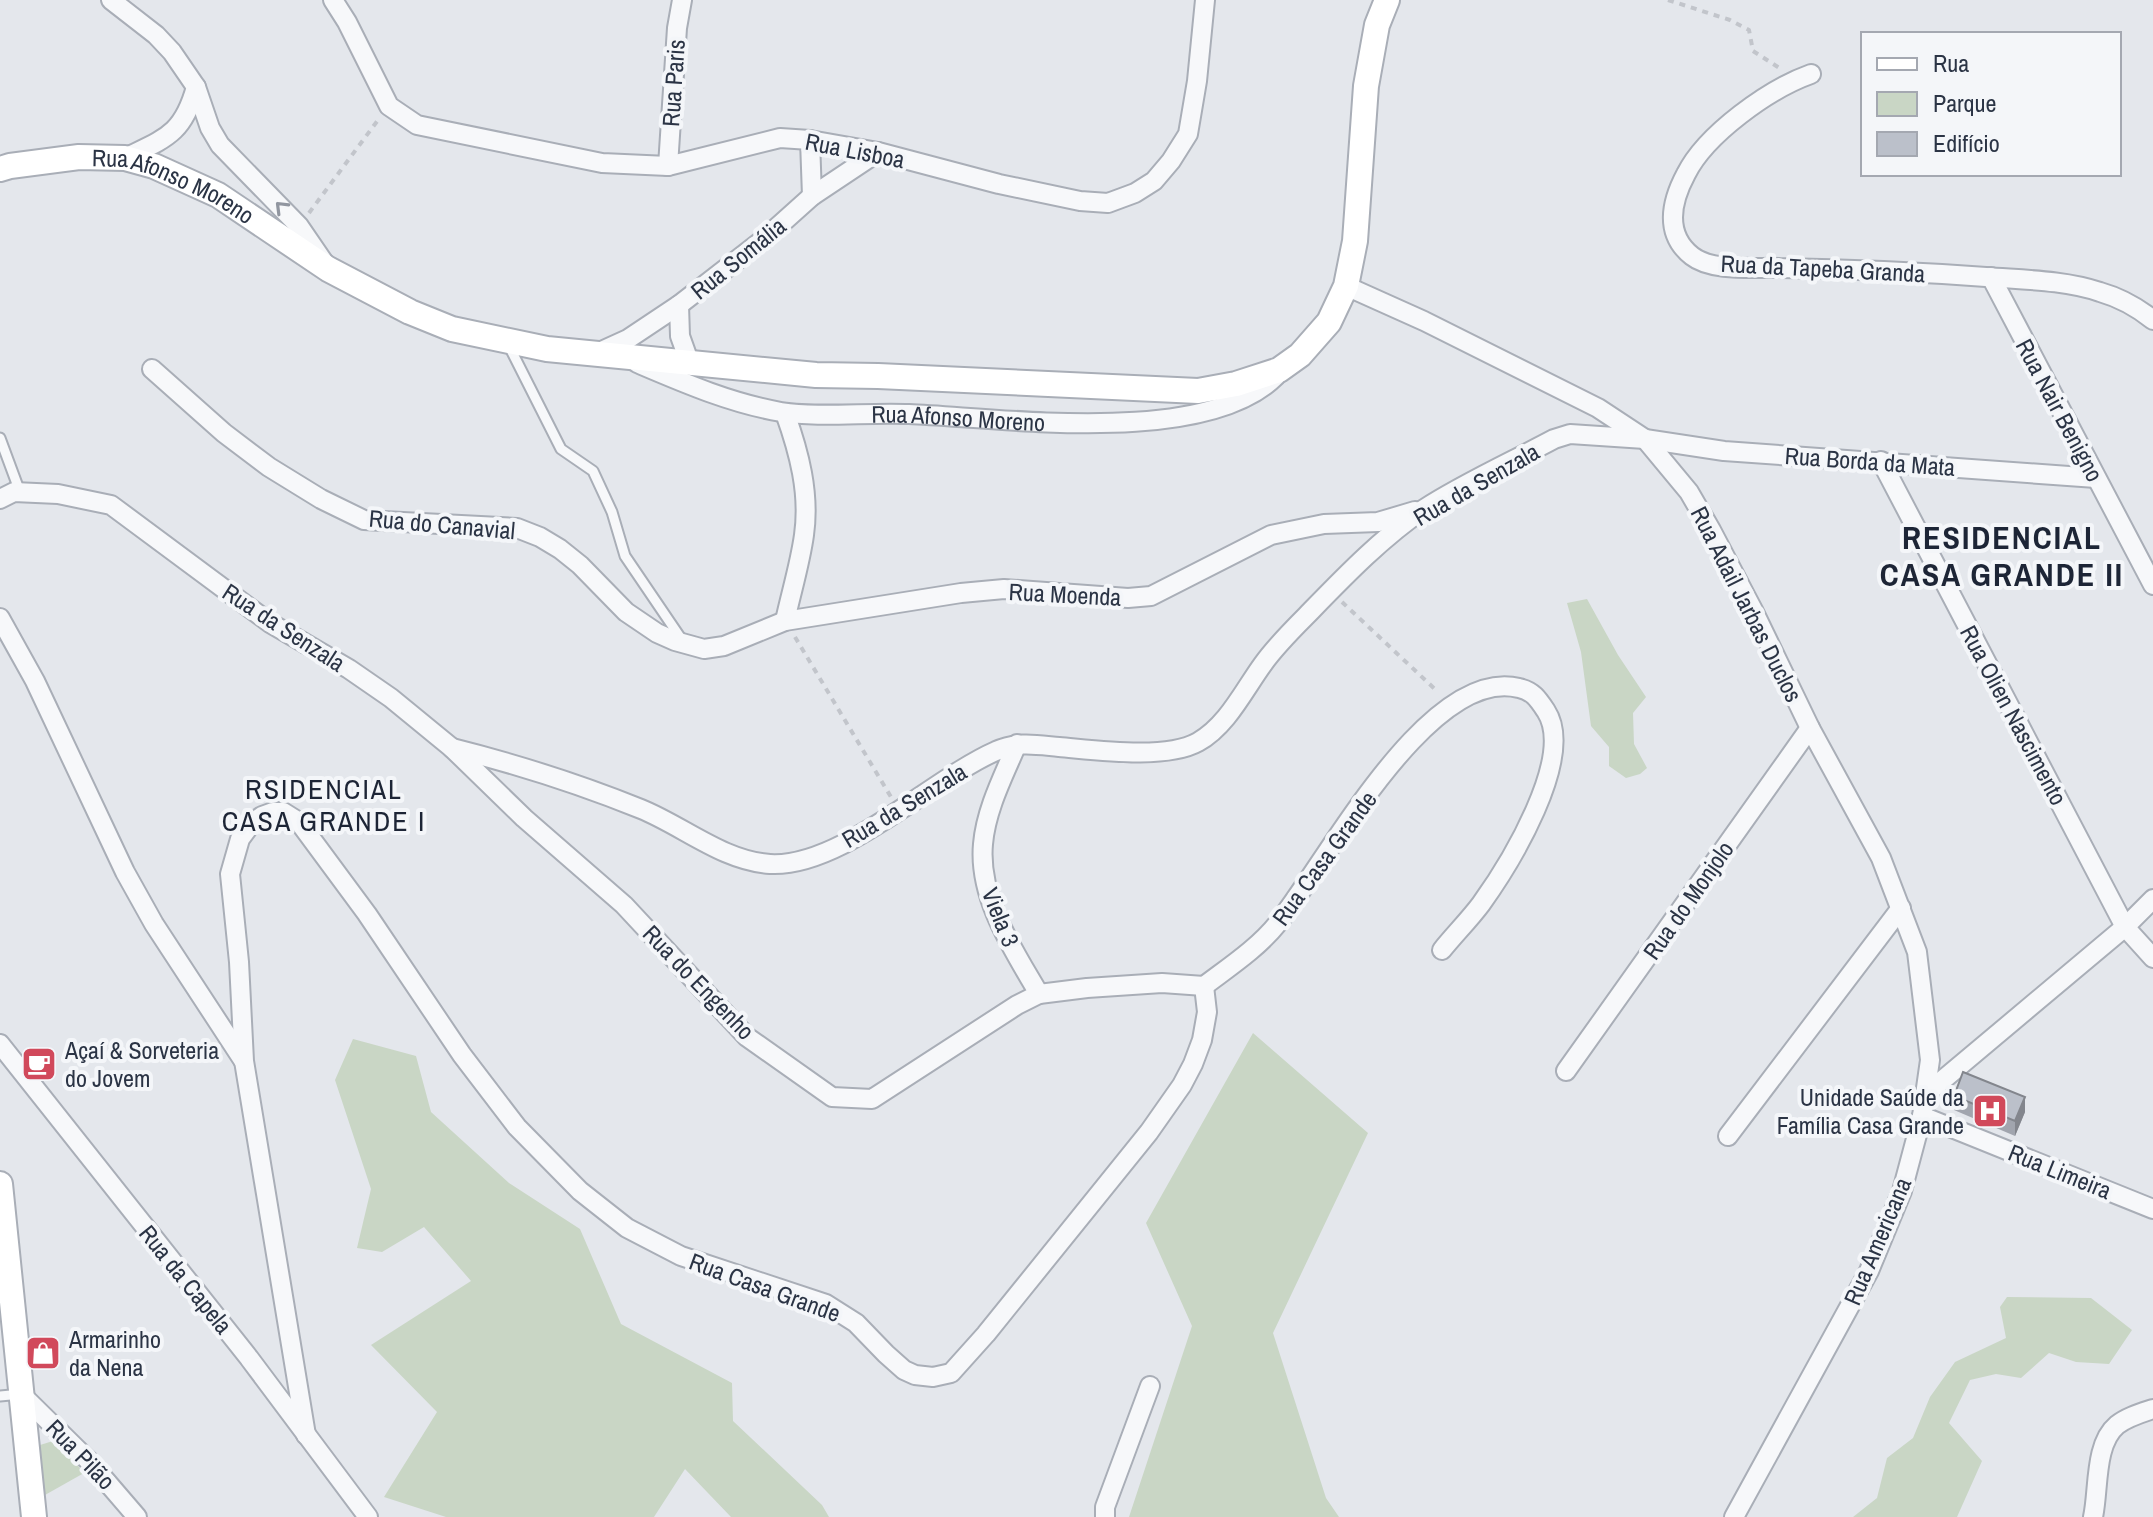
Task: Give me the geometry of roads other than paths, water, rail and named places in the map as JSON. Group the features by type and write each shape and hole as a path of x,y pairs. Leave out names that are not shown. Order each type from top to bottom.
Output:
{"main road":[{"name":"Rua Afonso Moreno","path":"0,169 79,157 125,158 154,166 218,195 328,269 410,312 452,329 507,341 593,355 816,375 1198,391 1236,384 1279,370 1300,355 1329,322 1346,286 1355,241 1366,86 1377,25 1387,0"},
{"path":"0,1184 11,1395 34,1517"}],"street":[{"name":"Rua Afonso Moreno","path":"111,0 156,35 172,52 196,87 210,128 220,145 299,226 328,269"},
{"path":"333,0 347,22"},
{"path":"347,22 350,0"},
{"name":"Rua Paris","path":"668,166 677,28 682,0"},
{"name":"Rua Lisboa","path":"347,22 389,106 417,125 602,163 668,166 780,138 810,140 878,152 999,184 1080,201 1108,203 1135,193 1154,181 1188,134 1205,0"},
{"name":"Rua da Tapeba Granda","path":"1804,76 1746,113 1711,140 1693,159 1679,186 1671,212 1673,229 1693,258 1739,268 2020,279 2097,291 2131,304 2153,320"},
{"path":"125,158 159,142 183,122 196,87"},
{"path":"810,140 812,196"},
{"name":"Rua Somália","path":"593,355 628,339 679,305 764,239 812,196 878,152"},
{"name":"Rua Nair Benigno","path":"1991,277 2153,585"},
{"name":"Rua Adail Jarbas Duclos","path":"1346,286 1424,321 1598,408 1645,439 1689,492 1753,610 1810,728 1881,858 1901,908 1917,952 1924,999 1930,1060 1926,1094"},
{"path":"679,305 680,336 690,364"},
{"name":"Rua Afonso Moreno","path":"623,358 731,401 785,413 905,414 1134,423 1206,412 1269,383 1288,363"},
{"name":"Rua do Canavial","path":"152,369 224,433 269,467 321,499 364,520 517,528 540,537 580,565 626,612 657,633 704,649 724,646 785,621"},
{"path":"785,413 796,445 806,495 805,534 785,621"},
{"name":"Rua da Senzala","path":"0,499 14,492 58,494 111,505 270,623 349,669 391,698 452,748 519,765 644,810 744,859 771,864 812,857 864,833 977,761 1017,744 1114,752 1170,751 1198,743 1219,725 1265,660 1307,615 1385,540 1425,508 1570,434 1645,439"},
{"name":"Rua Borda da Mata","path":"1645,439 1724,451 2096,478"},
{"name":"Rua Olien Nascimento","path":"1881,461 2125,927 2153,958"},
{"name":"Rua Moenda","path":"785,621 916,599 1004,589 1128,598 1151,596 1271,535 1324,524 1378,522 1425,508"},
{"path":"0,618 35,681 125,872 154,924 244,1061"},
{"name":"Rua Casa Grande","path":"306,1435 244,1061 239,962 230,874 240,839 251,824 273,812 283,812 299,822 367,914 462,1055 517,1127 580,1191 627,1228 681,1256 826,1304 856,1323 904,1370 915,1375 933,1377 951,1373 1149,1132 1182,1085 1202,1040 1207,1012 1204,986 1276,926 1394,761 1419,733 1451,704 1474,691 1500,685 1528,691 1536,695 1550,717 1554,734 1553,757 1539,804 1481,904 1442,950"},
{"name":"Rua do Monjolo","path":"1566,1071 1810,728"},
{"name":"Viela 3","path":"1017,744 988,818 982,845 985,883 1008,941 1039,994"},
{"name":"Rua do Engenho","path":"452,748 524,818 624,905 747,1037 832,1097 872,1099 1039,994 1162,983 1204,986"},
{"path":"1926,1094 2125,927 2153,899"},
{"path":"1728,1136 1901,908"},
{"name":"Rua da Capela","path":"0,1044 249,1358 368,1517"},
{"name":"Rua Americana","path":"1734,1517 1869,1271 1902,1191 1926,1094"},
{"name":"Rua Limeira","path":"1922,1116 2153,1209"},
{"path":"1105,1517 1105,1507 1150,1386"},
{"name":"Rua Pilão","path":"11,1395 88,1460 137,1517"},
{"path":"2093,1517 2108,1436 2126,1419 2153,1409"}],"lane":[{"path":"507,341 561,449 593,471 612,512 625,556 685,644"},
{"path":"0,438 20,492"}],"place":[{"name":"Açaí & Sorveteria do Jovem","path":"39,1064"},
{"name":"Unidade Saúde da Família Casa Grande","path":"1990,1111"},
{"name":"Armarinho da Nena","path":"43,1353"}],"district":[{"name":"RESIDENCIAL CASA GRANDE II","path":"2002,556"},
{"name":"RSIDENCIAL CASA GRANDE I","path":"324,805"}]}
